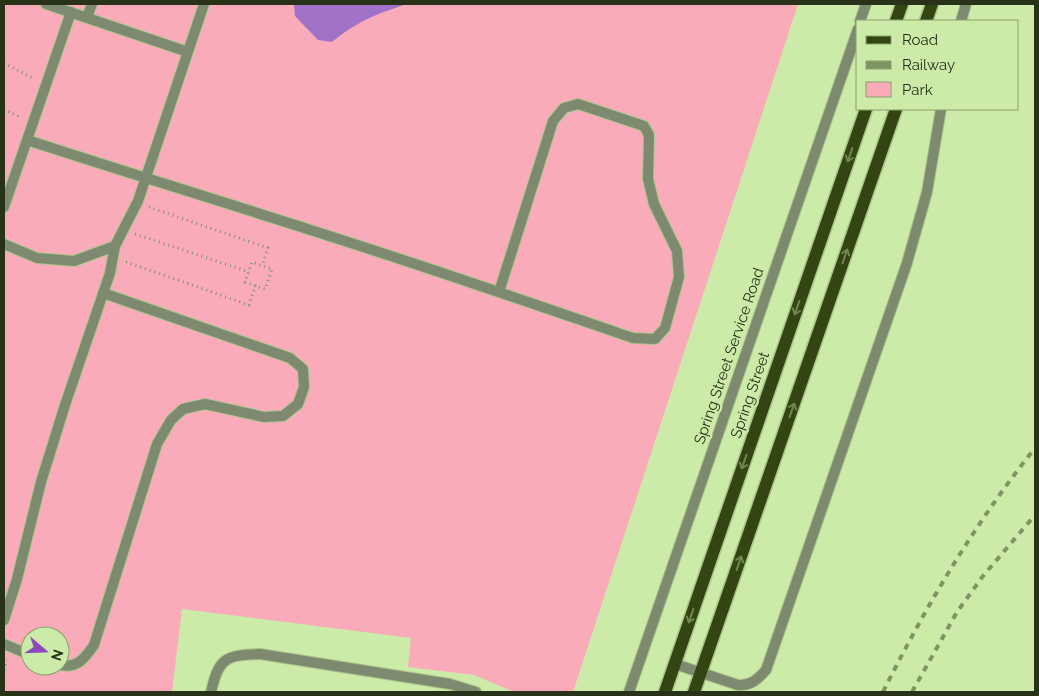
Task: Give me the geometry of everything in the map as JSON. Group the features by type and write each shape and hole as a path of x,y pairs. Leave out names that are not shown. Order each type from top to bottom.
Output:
{"main road":[{"path":"896,20 902,4"},
{"path":"926,20 932,4"},
{"name":"Spring Street","path":"665,692 866,110"},
{"path":"694,692 896,110"}],"street":[{"path":"46,4 188,52"},
{"path":"87,17 92,4"},
{"path":"4,620 17,579 41,482 64,405 103,294 114,258 115,246 137,203 204,4"},
{"path":"860,20 866,4"},
{"path":"961,20 966,4"},
{"path":"4,207 71,12"},
{"name":"Spring Street Service Road","path":"629,692 856,35"},
{"path":"27,140 406,261 633,338 655,339 665,328 679,277 677,251 654,204 648,179 649,135 644,126 578,104 564,108 553,121 499,292"},
{"path":"675,664 738,685 748,686 766,670 907,262 926,192 942,110"},
{"path":"4,244 37,258 74,261 115,246"},
{"path":"70,666 83,661 94,646 157,444 170,420 183,409 205,404 264,417 283,416 298,404 304,387 303,369 290,358 103,294"},
{"path":"4,644 20,651"},
{"path":"211,692 220,666 228,658 239,655 260,654 441,682 476,692"}],"path":[{"path":"4,63 46,85"},
{"path":"137,203 268,248 262,266"},
{"path":"123,230 248,272"},
{"path":"114,258 249,304 255,286"},
{"path":"252,262 272,269 265,289 245,282 248,272 252,262"}],"green space":[{"path":"4,4 798,4 573,692 514,692 474,675 408,667 411,638 182,609 172,692 4,692"}],"shaded area":[{"path":"294,4 407,4 368,19 332,42 318,40 295,16"}],"railway":[{"path":"883,692 916,628 972,535 1035,448"},
{"path":"912,692 957,612 983,576 1035,515"}]}
